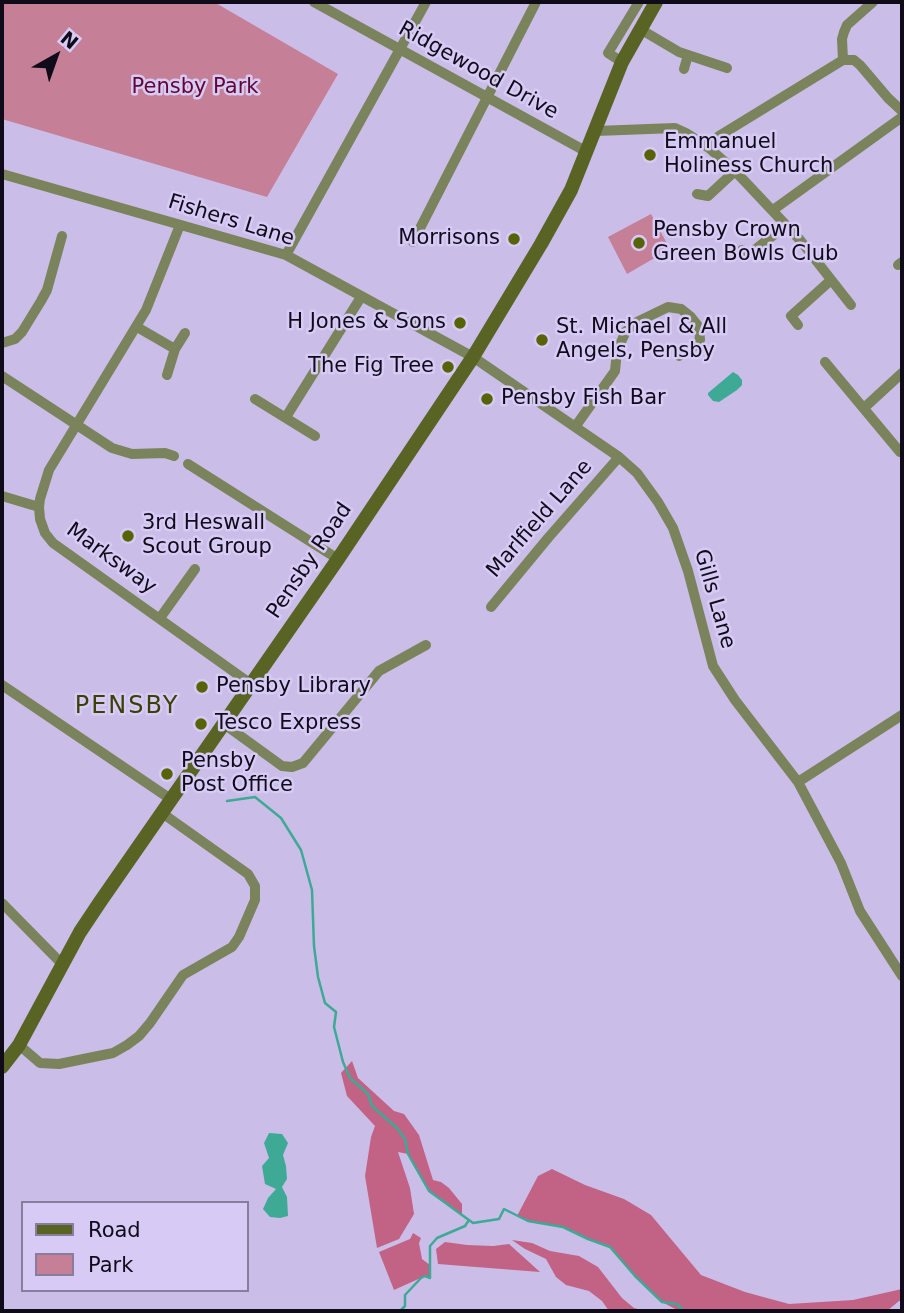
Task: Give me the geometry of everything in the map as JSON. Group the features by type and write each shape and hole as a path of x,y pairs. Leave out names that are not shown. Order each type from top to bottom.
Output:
{"main road":[{"name":"Pensby Road","path":"2,1067 19,1045 80,932 338,559 473,358 572,190 622,62 655,2"}],"street":[{"name":"Ridgewood Drive","path":"314,2 328,5 400,51 587,152"},
{"path":"286,256 426,2"},
{"path":"412,242 536,2"},
{"path":"622,62 608,53 639,2"},
{"path":"843,60 844,32 873,2"},
{"path":"640,29 679,52 727,68"},
{"path":"684,69 688,55"},
{"path":"709,148 719,136 843,60 854,60 860,65 902,111"},
{"path":"773,209 902,117"},
{"path":"596,131 675,128 709,148 773,209 851,305"},
{"path":"704,198 736,171"},
{"name":"Fishers Lane","path":"2,174 286,256 473,358"},
{"path":"2,496 38,507 49,470 146,310 180,225"},
{"path":"749,255 786,225"},
{"path":"2,343 15,339 22,332 41,301 47,290 62,236"},
{"path":"799,325 791,316 831,280"},
{"path":"286,417 361,297"},
{"path":"575,427 615,371 617,351 626,331 637,322 668,307 681,309 691,317 699,327 700,340 679,356"},
{"path":"137,327 175,349"},
{"path":"167,375 175,349 186,333"},
{"path":"700,340 713,343"},
{"name":"Gills Lane","path":"473,358 619,457 637,473 658,502 673,528 688,571 713,666 735,700 798,782 841,863 860,911 902,976"},
{"path":"825,362 900,452"},
{"path":"864,408 902,373"},
{"path":"2,376 112,448 132,454 164,453 174,456"},
{"path":"256,399 315,436"},
{"name":"Marlfield Lane","path":"491,607 619,457"},
{"path":"188,464 338,559"},
{"name":"Marksway","path":"38,507 41,525 53,543 251,684"},
{"path":"160,618 195,569"},
{"path":"224,724 282,766 292,767 303,763 379,671 426,645"},
{"path":"2,685 172,800"},
{"path":"798,782 902,715"},
{"path":"19,1045 40,1063 59,1065 113,1053 139,1036 183,975 232,947 239,937 255,900 256,886 248,874 162,813"},
{"path":"2,903 62,964"}],"green space":[{"name":"Pensby Park","path":"2,2 214,2 338,74 267,197 2,119"},
{"name":"Pensby Crown Green Bowls Club","path":"651,214 670,249 627,274 608,237"}],"shaded area":[{"path":"733,372 742,380 742,385 719,402 713,401 708,393"},
{"path":"352,1061 358,1078 394,1111 404,1114 419,1135 433,1180 449,1188 462,1204 462,1215 429,1191 408,1154 398,1152 410,1188 414,1214 399,1239 377,1248 365,1176 375,1126 347,1096 341,1073"},
{"path":"269,1133 282,1134 288,1143 283,1155 287,1179 282,1187 287,1197 288,1216 280,1218 270,1217 263,1209 276,1189 265,1184 262,1166 269,1158 264,1143"},
{"path":"552,1169 624,1199 651,1215 701,1275 745,1292 789,1304 853,1300 902,1289 902,1301 887,1311 679,1311 662,1302 610,1247 563,1227 528,1221 517,1216 538,1176"},
{"path":"413,1233 421,1238 419,1243 422,1259 430,1265 430,1278 425,1276 394,1290 379,1252 410,1239"},
{"path":"512,1240 579,1256 598,1267 622,1298 634,1308 645,1311 609,1311 602,1301 589,1291 566,1285 556,1277 546,1259"},
{"path":"445,1242 493,1246 509,1244 540,1272 438,1264 436,1249"}],"waterway":[{"path":"227,801 255,797 281,818 301,850 312,890 318,977 325,1003 336,1012 334,1027 343,1062 350,1078 368,1094 372,1106 397,1128 405,1139 408,1154 429,1191 473,1223 499,1219 504,1209 528,1221 563,1227 610,1247 662,1302 677,1304 684,1311"},
{"path":"400,1311 405,1306 405,1295 421,1278 430,1278 430,1246 437,1238 465,1226 469,1220"}],"place":[{"name":"Emmanuel Holiness Church","path":"650,155"},
{"name":"Morrisons","path":"514,239"},
{"name":"Pensby Crown Green Bowls Club","path":"639,243"},
{"name":"H Jones & Sons","path":"460,323"},
{"name":"St. Michael & All Angels, Pensby","path":"542,340"},
{"name":"The Fig Tree","path":"448,367"},
{"name":"Pensby Fish Bar","path":"487,399"},
{"name":"3rd Heswall Scout Group","path":"128,536"},
{"name":"Pensby Library","path":"202,687"},
{"name":"Tesco Express","path":"201,724"},
{"name":"Pensby Post Office","path":"167,774"}],"district":[{"name":"PENSBY","path":"127,707"}]}
